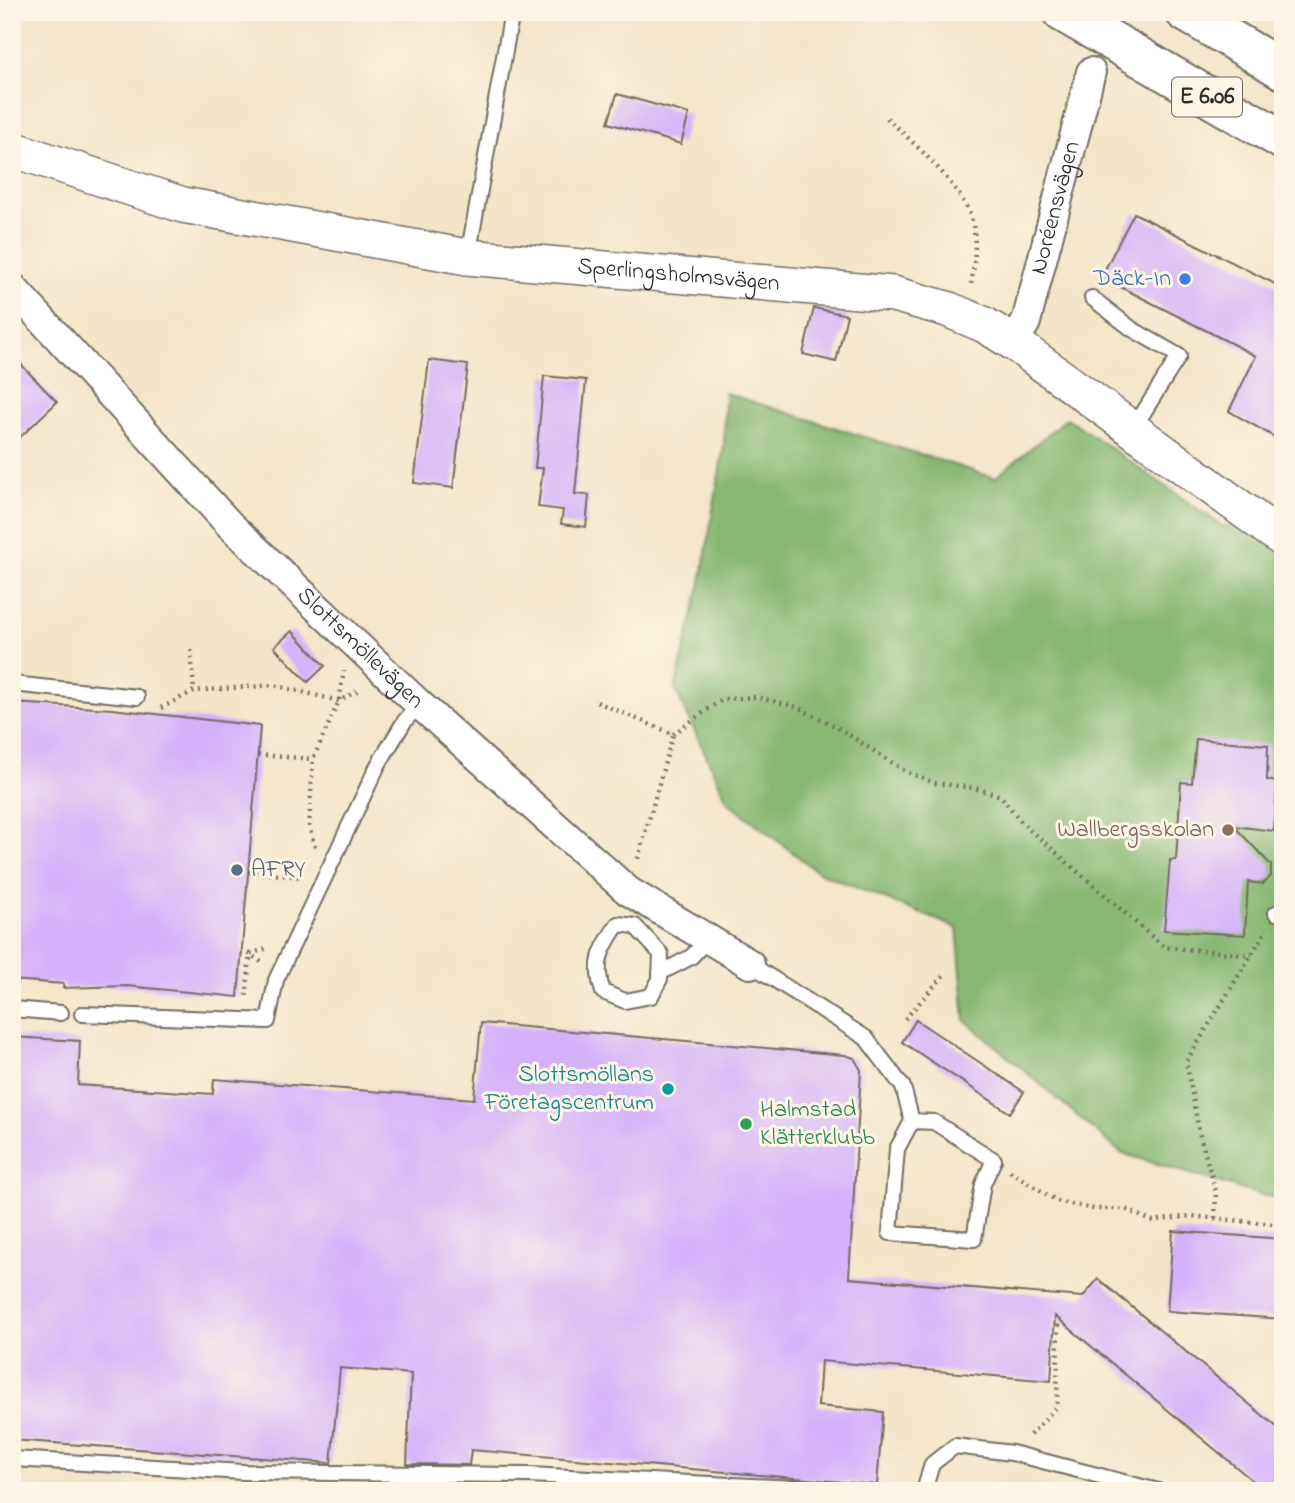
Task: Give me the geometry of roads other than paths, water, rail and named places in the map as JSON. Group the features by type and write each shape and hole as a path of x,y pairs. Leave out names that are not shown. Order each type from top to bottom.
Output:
{"highway":[{"name":"E 6.06","path":"1062,12 1283,140"},
{"name":"E 6.06","path":"1185,12 1283,70"}],"street":[{"name":"Noréensvägen","path":"1014,343 1026,323 1091,72"},
{"name":"Sperlingsholmsvägen","path":"12,149 183,205 467,257 893,294 966,317 1014,343 1283,540"},
{"name":"Slottsmöllevägen","path":"12,287 230,525 419,704 628,891 750,964"}],"lane":[{"path":"467,257 512,12"},
{"path":"1092,298 1132,329 1179,356 1133,430"},
{"path":"12,684 137,697"},
{"path":"82,1014 268,1021 276,980 378,765 404,722 419,704"},
{"path":"660,972 661,954 647,936 635,926 618,924 604,943 596,972 603,992 625,1001 651,996 660,972 691,957 708,939"},
{"path":"750,964 866,1038 903,1087 912,1121 897,1149 890,1233 974,1239 983,1184 994,1160 934,1122 912,1121"},
{"path":"12,1009 61,1013"},
{"path":"924,1491 932,1464 955,1446 1012,1453 1158,1491"},
{"path":"12,1459 244,1472 529,1475 856,1491"}],"place":[{"name":"Däck-In","path":"1185,279"},
{"name":"Wallbergsskolan","path":"1228,830"},
{"name":"AFRY","path":"237,870"},
{"name":"Slottsmöllans Företagscentrum","path":"668,1089"},
{"name":"Halmstad Klätterklubb","path":"746,1124"}]}
